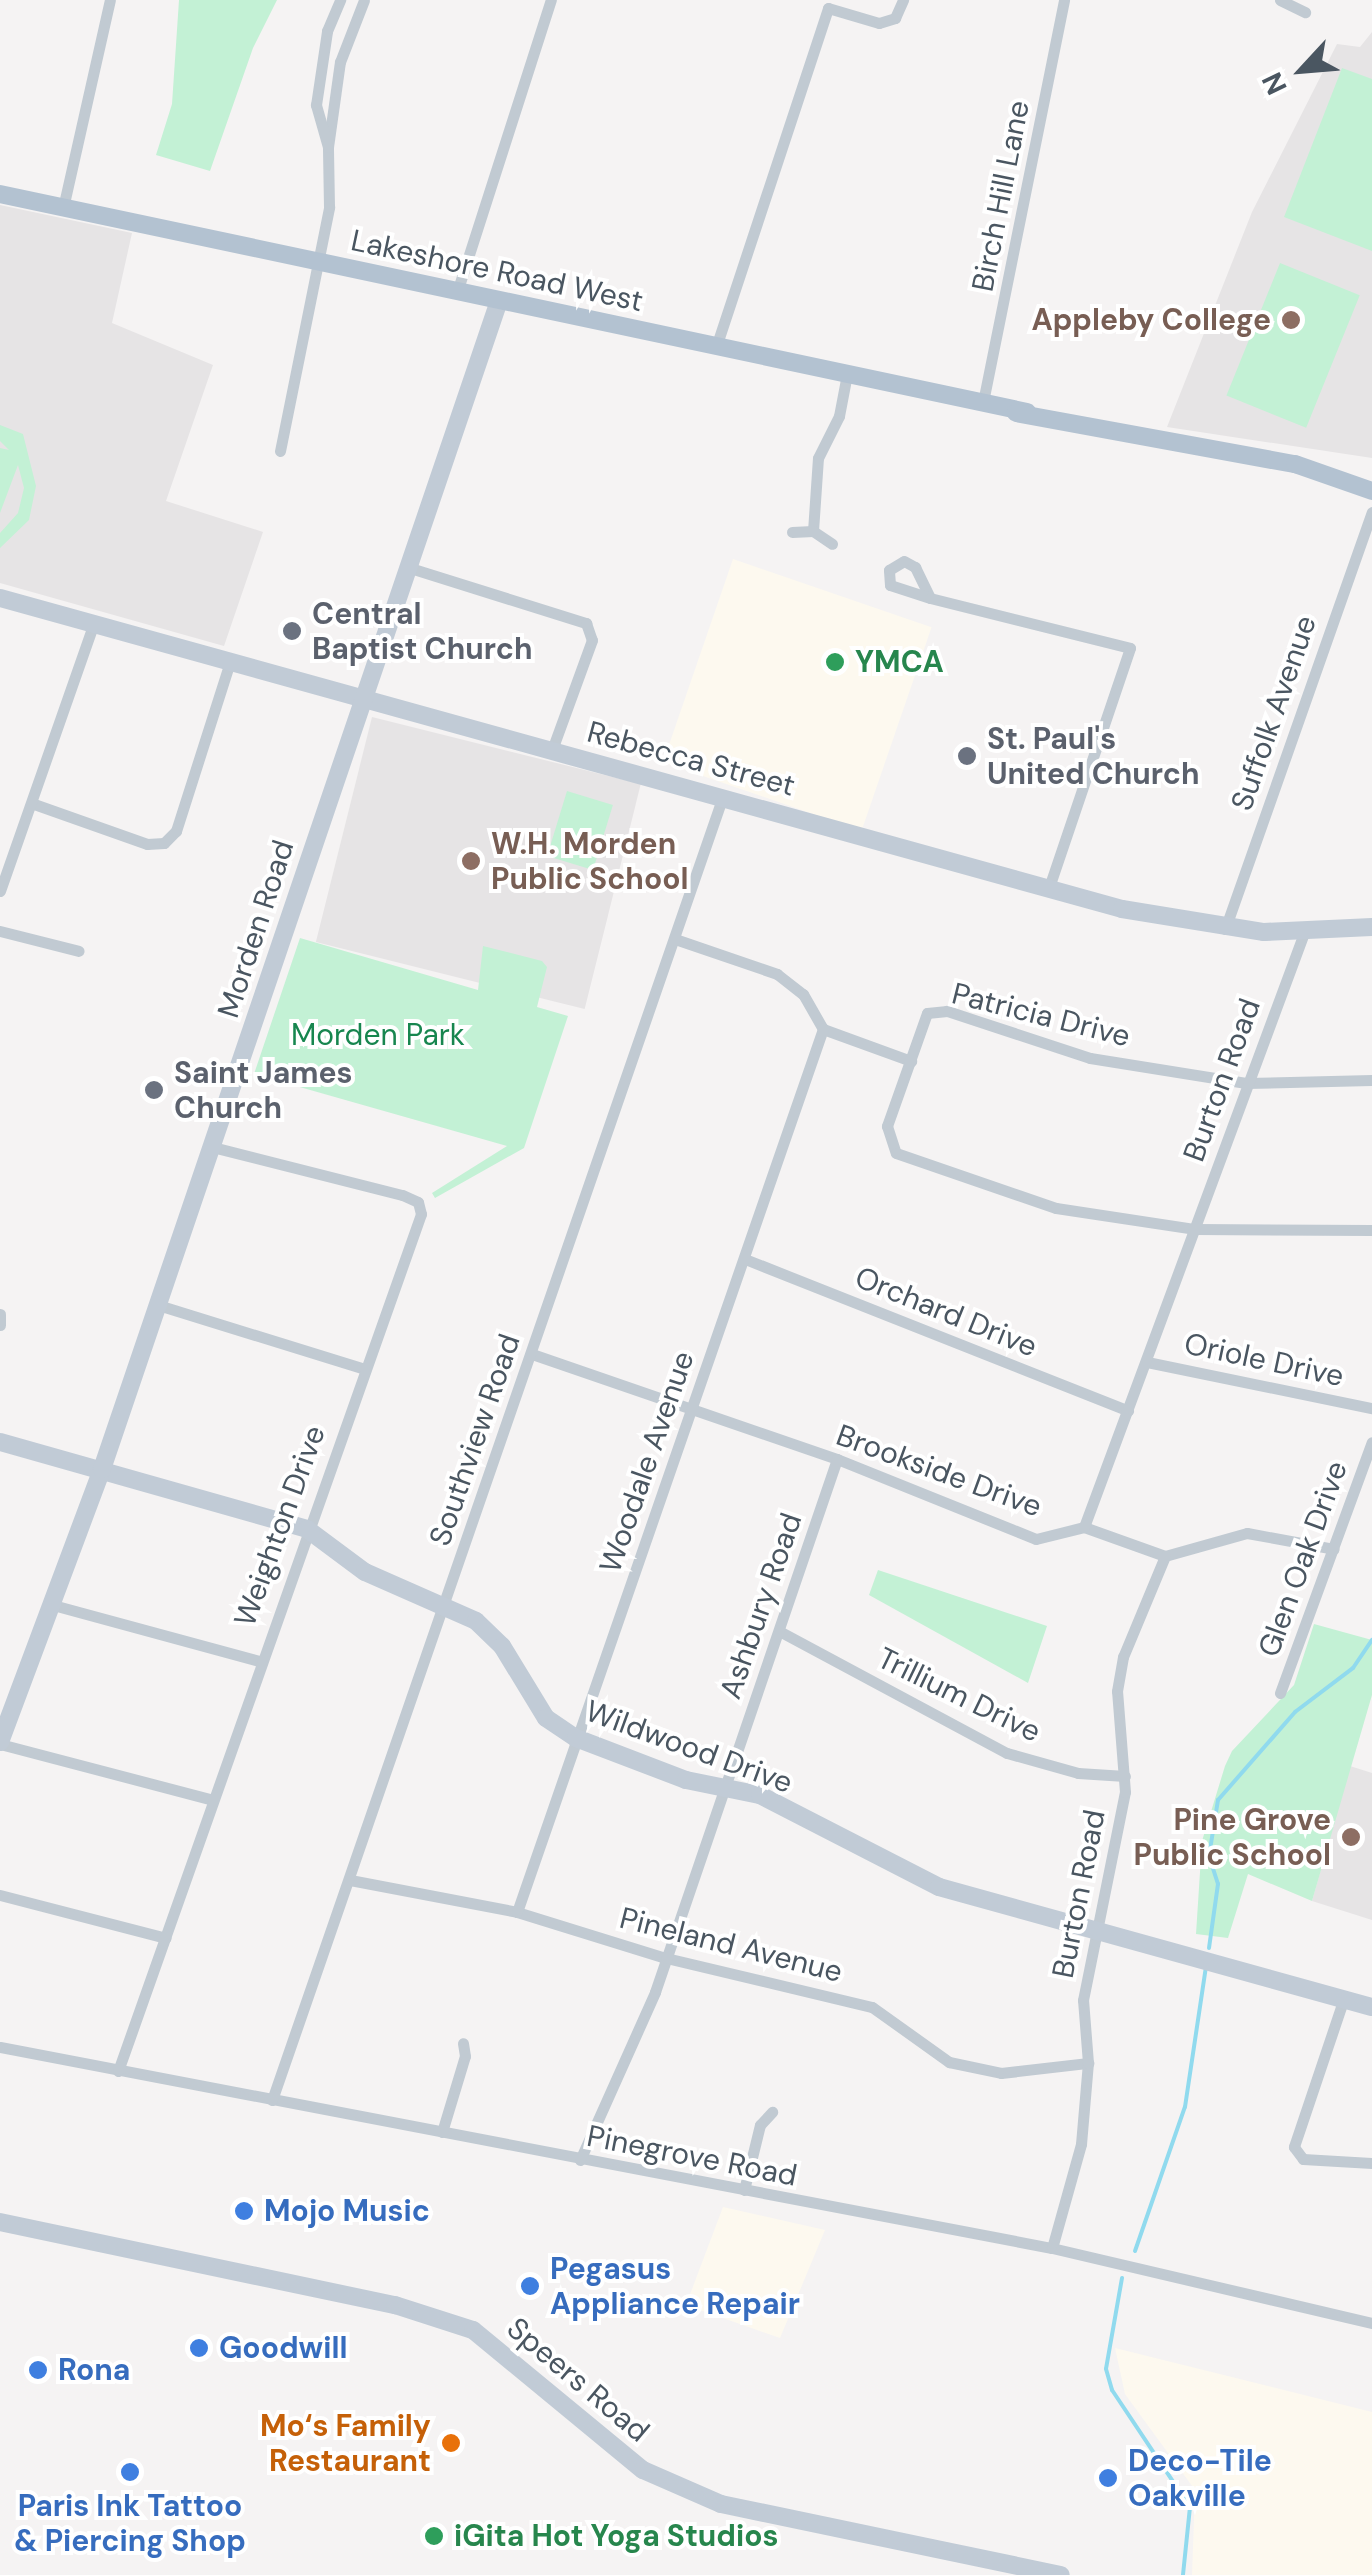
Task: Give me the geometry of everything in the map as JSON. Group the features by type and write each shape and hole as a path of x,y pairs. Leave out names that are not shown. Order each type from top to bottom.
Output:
{"main road":[{"name":"Lakeshore Road West","path":"0,194 1369,483"}],"street":[{"path":"63,208 110,0"},
{"path":"328,147 316,105 322,60 340,0"},
{"path":"280,450 330,207 328,147 340,62 364,0"},
{"path":"457,292 550,0"},
{"path":"716,347 828,8 878,23 895,18 902,0"},
{"name":"Birch Hill Lane","path":"983,402 1064,0"},
{"path":"1280,0 1305,12"},
{"path":"322,60 340,62"},
{"name":"Morden Road","path":"0,1743 102,1469 499,302"},
{"path":"813,531 818,458 839,416 847,374"},
{"name":"Suffolk Avenue","path":"1225,929 1372,513 1369,483"},
{"path":"792,532 813,531 832,544"},
{"path":"407,566 575,614 586,623 592,640 552,750"},
{"name":"Rebecca Street","path":"0,598 362,701 1049,887 1225,929 1304,932 1372,927"},
{"path":"930,598 1130,648 1049,887"},
{"path":"0,891 34,804 93,625"},
{"path":"34,804 146,844 164,843 176,831 230,662"},
{"name":"Southview Road","path":"272,2100 723,796"},
{"path":"0,931 80,951"},
{"name":"Burton Road","path":"1084,1526 1304,932"},
{"path":"675,939 777,974 803,994 823,1029 911,1061 888,1126 896,1152 1056,1208 1195,1229 1372,1230"},
{"name":"Patricia Drive","path":"911,1061 927,1013 948,1011 1090,1058 1246,1082 1372,1080"},
{"name":"Woodale Avenue","path":"516,1912 823,1029"},
{"name":"Weighton Drive","path":"118,2071 258,1661 421,1214 418,1202 212,1147"},
{"name":"Orchard Drive","path":"745,1259 1128,1411"},
{"path":"158,1305 362,1368"},
{"path":"0,1314 0,1325"},
{"name":"Brookside Drive","path":"532,1354 837,1459 1036,1539 1084,1526"},
{"name":"Oriole Drive","path":"1146,1362 1372,1408"},
{"name":"Wildwood Drive","path":"0,1442 307,1529 364,1572 446,1603 502,1646 546,1718 576,1738 722,1787 760,1795 939,1886 1372,2006"},
{"name":"Glen Oak Drive","path":"1280,1693 1372,1442"},
{"name":"Ashbury Road","path":"580,2160 655,1992 662,1956 780,1632 837,1459"},
{"path":"1084,1526 1165,1556 1247,1533 1334,1549"},
{"name":"Burton Road","path":"1052,2248 1081,2144 1088,2064 1083,2000 1125,1776 1117,1691 1122,1658 1165,1556"},
{"path":"53,1605 258,1661"},
{"name":"Trillium Drive","path":"780,1632 1007,1753 1078,1773 1125,1776"},
{"path":"0,1743 210,1799"},
{"name":"Pineland Avenue","path":"350,1880 516,1912 662,1956 872,2007 949,2062 1001,2073 1088,2064"},
{"path":"0,1895 166,1938"},
{"path":"1344,1998 1294,2147 1302,2159 1372,2163"},
{"path":"442,2132 466,2056 463,2043"},
{"name":"Pinegrove Road","path":"0,2047 1052,2248 1372,2323"},
{"path":"744,2190 760,2126 772,2112"},
{"name":"Speers Road","path":"0,2222 395,2305 474,2330 643,2470 720,2504 1060,2575"}],"shaded area":[{"name":"Appleby College","path":"1372,32 1372,458 1167,427 1252,212 1337,44 1360,47"},
{"path":"0,205 132,233 112,323 213,365 166,501 263,532 224,646 0,583"},
{"path":"733,559 932,627 862,831 663,762"},
{"name":"W.H. Morden Public School","path":"372,717 641,784 585,1009 316,942"},
{"name":"Pine Grove Public School","path":"1350,1766 1372,1773 1372,1920 1312,1901"},
{"path":"723,2207 825,2230 780,2338 686,2305"},
{"path":"1115,2348 1372,2412 1372,2575 1192,2575 1195,2490 1125,2394"}],"green space":[{"path":"179,0 277,0 253,48 210,171 156,155 172,104"},
{"path":"1342,68 1372,79 1372,251 1284,217"},
{"path":"1280,263 1360,295 1306,428 1226,396"},
{"path":"0,425 23,434 36,486 29,520 0,548 0,533 18,513 24,488 18,465 0,513 0,448 9,450 0,441"},
{"path":"567,791 613,805 593,870 547,856"},
{"name":"Morden Park","path":"300,938 478,990 483,946 542,961 547,967 537,1007 568,1016 524,1148 435,1198 432,1193 507,1146 254,1074"},
{"path":"878,1570 1047,1626 1028,1683 869,1595"},
{"path":"1314,1624 1372,1640 1372,1695 1312,1901 1248,1874 1228,1938 1196,1934 1202,1841 1225,1766 1232,1751 1294,1685"}],"waterway":[{"path":"1209,1948 1218,1884 1209,1856 1218,1800 1295,1712 1353,1668 1372,1640"},
{"path":"1135,2251 1185,2107 1206,1966"},
{"path":"1122,2278 1106,2369 1112,2390 1190,2507 1183,2575"}],"place":[{"name":"Appleby College","path":"1291,320"},
{"name":"Central Baptist Church","path":"292,631"},
{"name":"YMCA","path":"835,662"},
{"name":"St. Paul's United Church","path":"967,756"},
{"name":"W.H. Morden Public School","path":"471,861"},
{"name":"Saint James Church","path":"154,1090"},
{"name":"Pine Grove Public School","path":"1351,1837"},
{"name":"Mojo Music","path":"244,2211"},
{"name":"Pegasus Appliance Repair","path":"530,2286"},
{"name":"Goodwill","path":"199,2348"},
{"name":"Rona","path":"38,2370"},
{"name":"Mo‘s Family Restaurant","path":"451,2443"},
{"name":"Paris Ink Tattoo & Piercing Shop","path":"130,2472"},
{"name":"Deco-Tile Oakville","path":"1108,2478"},
{"name":"iGita Hot Yoga Studios","path":"434,2536"}]}
